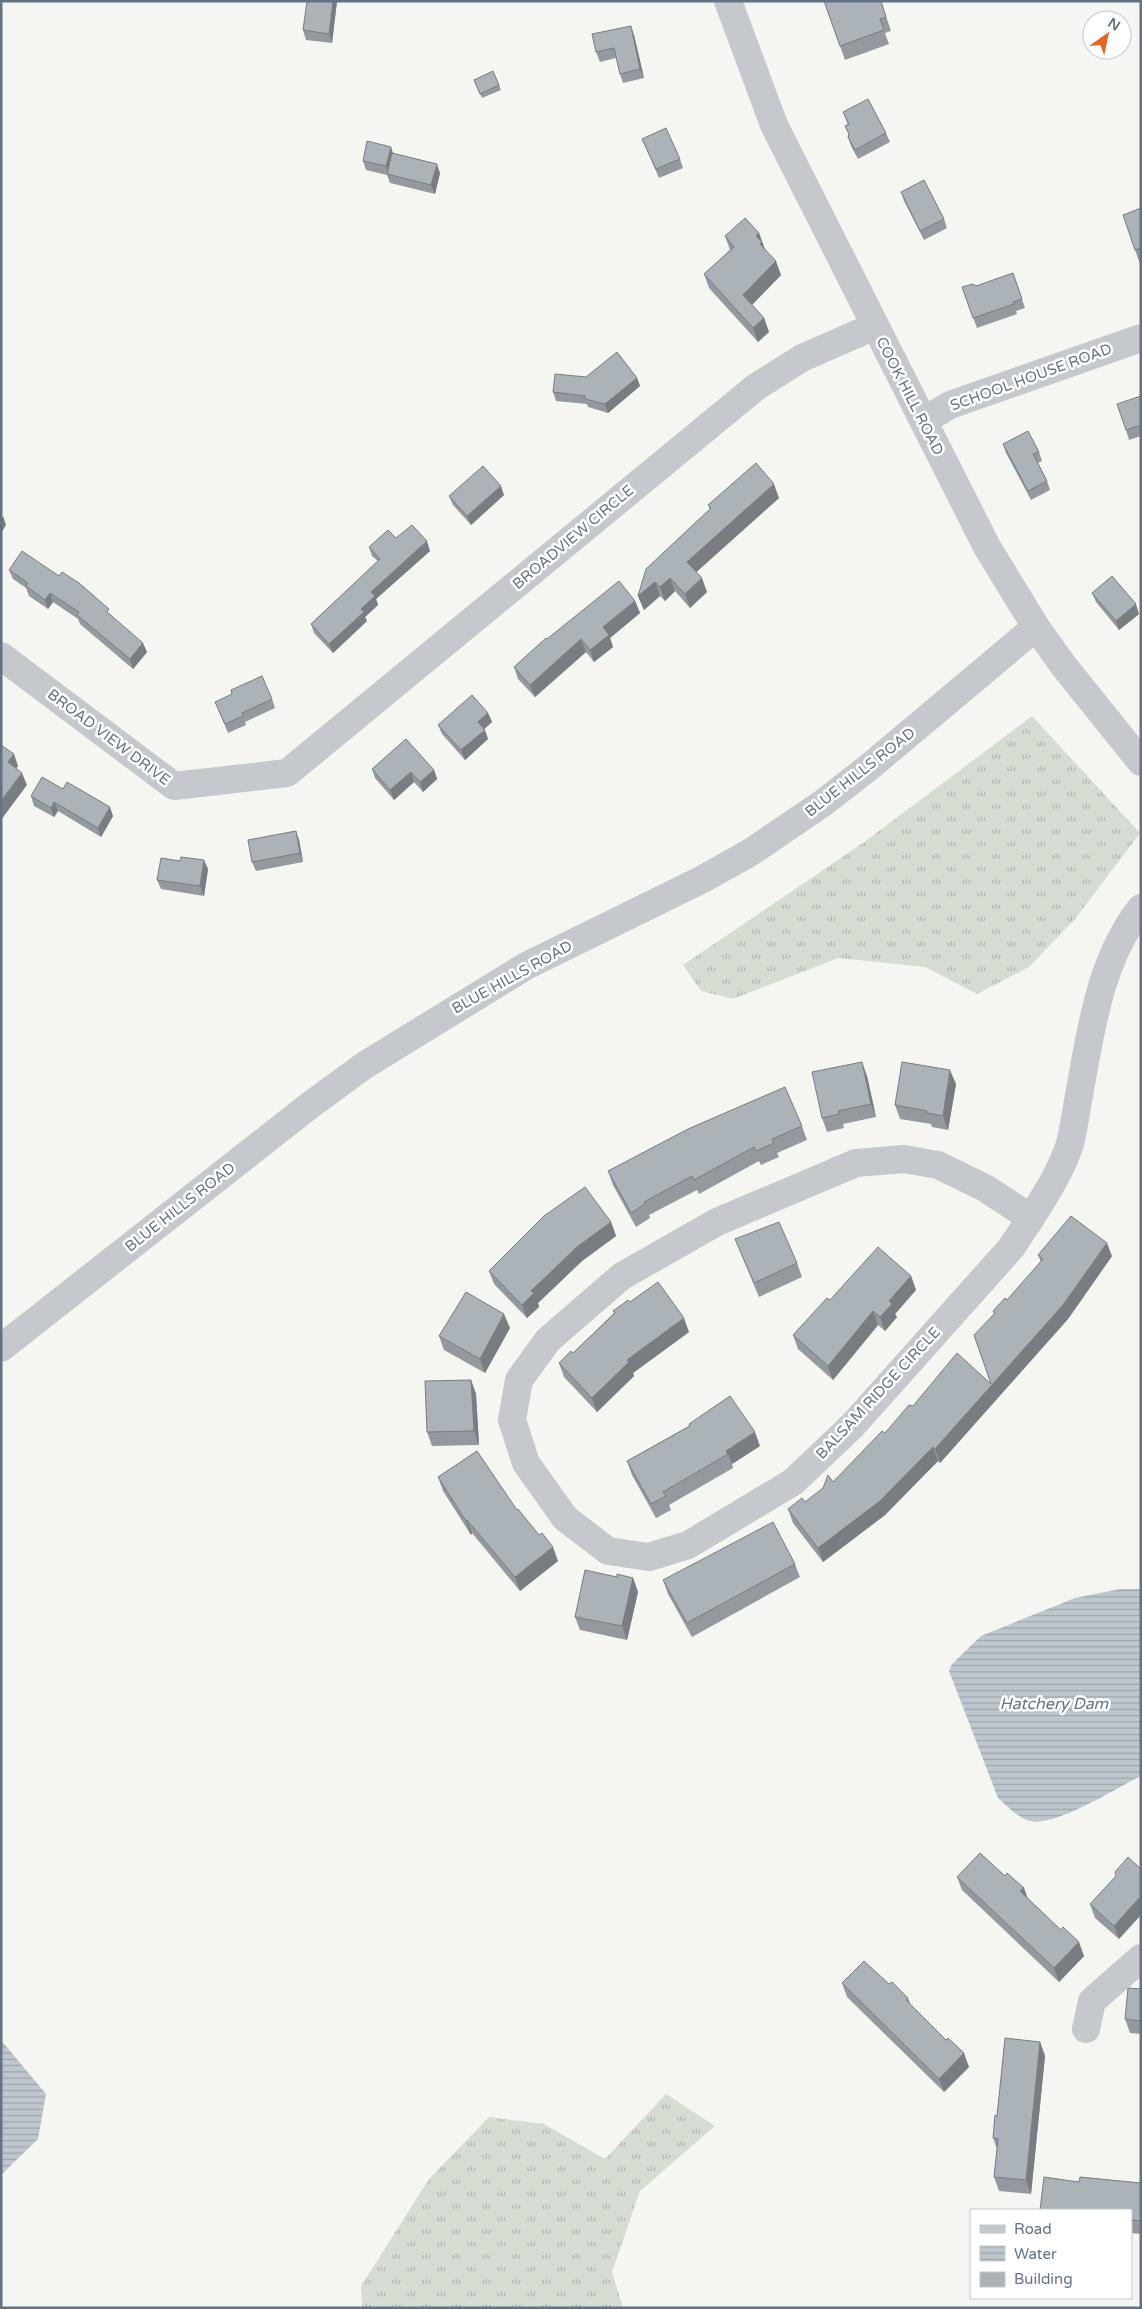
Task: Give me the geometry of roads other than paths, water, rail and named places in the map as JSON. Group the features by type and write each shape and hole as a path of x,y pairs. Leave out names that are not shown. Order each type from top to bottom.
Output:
{"street":[{"name":"COOK HILL ROAD","path":"728,1 753,73 774,125 987,547 1036,627 1141,762"},
{"name":"BROADVIEW CIRCLE","path":"287,773 756,388 802,358 875,326"},
{"name":"SCHOOL HOUSE ROAD","path":"923,421 950,405 1141,338"},
{"name":"BLUE HILLS ROAD","path":"1,1348 309,1106 366,1065 526,966 703,879 751,852 823,803 868,768 1036,627"},
{"name":"BROAD VIEW DRIVE","path":"1,656 174,786 287,773"},
{"name":"BALSAM RIDGE CIRCLE","path":"1031,1218 985,1188 938,1166 904,1159 856,1163 717,1222 622,1276 548,1340 519,1380 512,1420 526,1463 565,1518 608,1551 649,1557 688,1545 793,1482 840,1438 1011,1248 1031,1218 1062,1165 1070,1142 1089,1036 1106,974 1117,947 1141,908"},
{"path":"1086,2030 1092,2001 1141,1958"}],"water":[{"name":"Hatchery Dam","path":"1120,1589 1141,1589 1141,1776 1070,1813 1041,1821 1030,1821 1021,1817 998,1798 949,1671 952,1664 981,1636 1075,1598"},
{"path":"1,2040 46,2094 38,2139 1,2175"}]}
